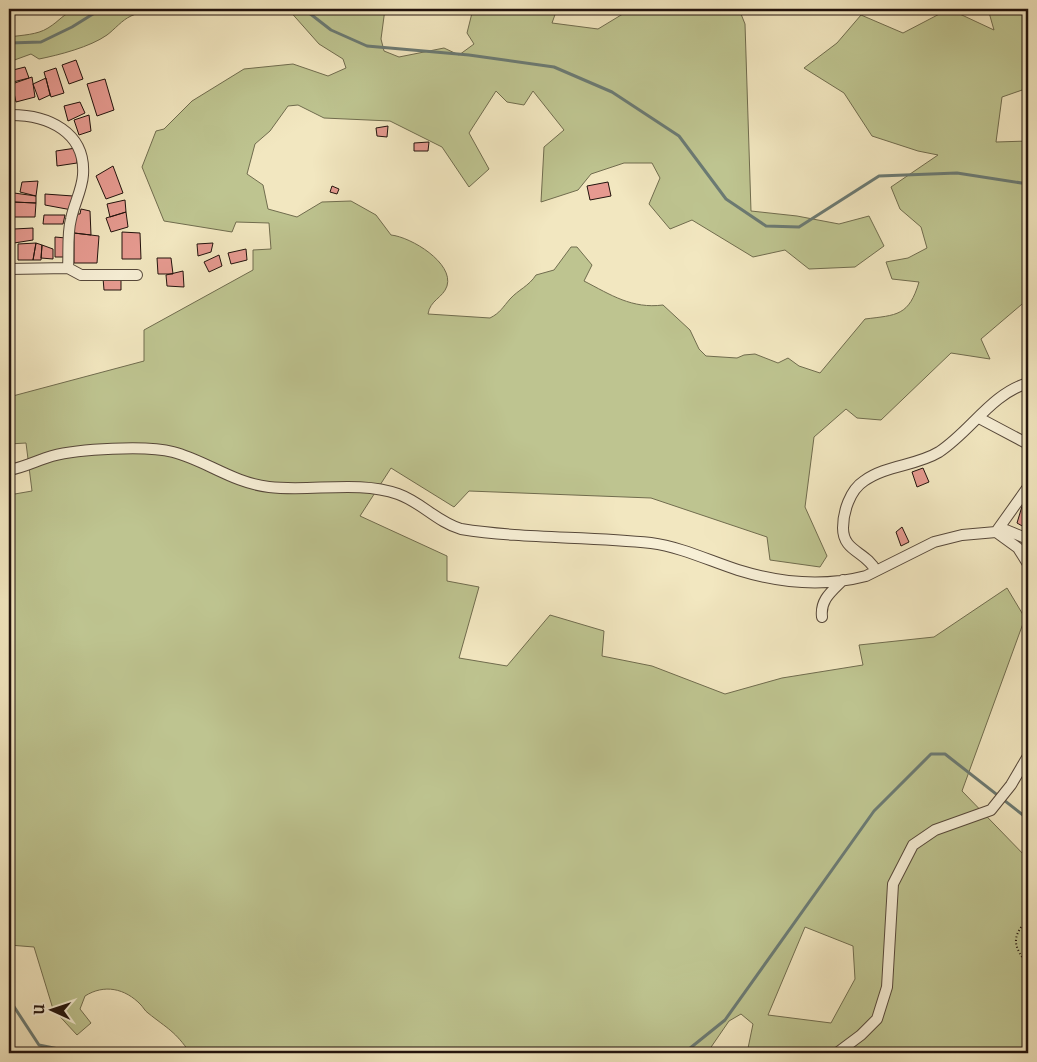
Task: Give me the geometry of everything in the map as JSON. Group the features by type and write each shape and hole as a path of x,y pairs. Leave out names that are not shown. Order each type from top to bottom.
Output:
{"street":[{"path":"10,117 30,115 58,126 71,136 79,150 83,176 70,220 68,268"},
{"path":"9,269 68,268 81,274 137,275"},
{"path":"876,570 866,556 854,550 845,541 844,517 857,488 871,477 937,453 979,418 1006,391 1028,383"},
{"path":"979,418 1028,444"},
{"path":"9,470 62,454 101,450 159,450 180,454 209,468 264,486 387,491 409,499 443,522 460,529 652,543 677,548 753,574 811,583 866,576 934,542 962,535 998,530 1028,538"},
{"path":"998,530 1028,487"},
{"path":"998,530 1018,548 1028,564"},
{"path":"822,618 822,603 843,580"},
{"path":"837,1053 861,1035 877,1019 887,987 893,884 913,845 935,830 991,810 1011,785 1028,756"}],"path":[{"path":"1028,920 1018,932 1016,949 1028,965"}],"green space":[{"path":"78,9 218,9 207,11 152,10 141,12 122,22 107,35 83,47 39,59 31,54 9,62 9,37 44,30 65,15"},
{"path":"288,9 385,9 381,39 384,51 399,57 444,48 459,55 474,44 467,33 473,9 557,9 552,23 598,29 631,9 739,9 745,24 751,211 797,216 839,224 869,216 884,246 855,267 809,269 785,250 753,257 692,220 670,229 649,204 660,178 652,163 624,163 591,174 578,190 541,202 544,147 564,130 533,91 524,105 507,102 496,91 469,133 489,169 469,187 442,147 390,121 324,118 298,105 288,106 270,131 255,144 247,174 263,185 268,209 297,217 322,202 351,201 376,215 391,235 409,241 429,253 438,260 444,269 447,277 447,286 431,305 428,314 490,318 499,312 536,275 554,270 571,247 577,247 592,265 584,281 622,300 641,305 663,305 690,330 699,349 706,356 737,358 755,354 778,363 788,358 799,366 820,373 865,319 900,312 911,302 919,282 892,279 886,262 908,258 927,248 921,227 900,209 891,187 938,155 918,151 872,136 844,93 804,68 837,43 861,15 903,33 949,9 994,30 988,9 1028,9 1028,88 1002,97 996,142 1028,141 1028,299 981,339 990,359 951,353 881,420 857,418 846,409 814,437 805,507 827,556 820,567 770,560 767,537 651,498 469,491 454,507 391,468 360,516 447,556 447,581 479,587 459,658 507,666 550,615 604,631 602,656 652,666 725,694 782,678 863,665 859,645 934,637 1007,588 1025,618 962,791 1028,859 1028,1053 747,1053 753,1024 741,1014 729,1021 707,1053 190,1053 171,1031 147,1012 135,999 121,992 107,989 92,992 85,996 80,1009 91,1023 77,1035 53,1009 34,947 9,945 9,495 32,491 26,443 9,444 9,397 144,361 144,330 253,270 253,250 271,249 269,223 236,222 232,232 164,221 142,167 156,131 164,129 192,101 244,69 293,64 328,76 346,68 343,59 319,44","holes":["805,927 853,946 855,979 831,1023 768,1015"]}],"building":[{"path":"76,60 83,79 69,84 62,65"},
{"path":"25,67 29,78 9,83 9,71"},
{"path":"56,68 64,93 51,97 44,72"},
{"path":"32,77 35,97 16,102 12,84"},
{"path":"46,78 50,95 39,100 33,84"},
{"path":"105,79 114,110 97,116 87,84"},
{"path":"80,102 85,113 68,121 64,106"},
{"path":"89,115 91,131 79,135 74,120"},
{"path":"388,126 387,137 377,136 376,128"},
{"path":"429,142 428,151 414,151 414,143"},
{"path":"76,148 77,163 57,166 56,151"},
{"path":"113,166 123,193 106,199 96,176"},
{"path":"38,181 36,196 20,192 22,182"},
{"path":"608,182 611,196 590,200 587,186"},
{"path":"332,186 339,189 337,194 330,192"},
{"path":"14,193 36,196 36,203 13,202"},
{"path":"45,194 73,196 72,210 45,205"},
{"path":"125,200 126,212 110,217 107,204"},
{"path":"13,202 36,203 35,217 13,217"},
{"path":"81,209 90,211 91,235 74,233 75,214 80,214"},
{"path":"126,212 128,227 111,232 106,218"},
{"path":"44,215 65,215 63,224 43,224"},
{"path":"33,228 33,240 14,243 14,229"},
{"path":"122,232 140,233 141,259 122,259"},
{"path":"74,233 99,236 97,263 74,263"},
{"path":"55,237 66,238 65,257 55,257"},
{"path":"36,243 33,260 18,260 18,244"},
{"path":"36,243 42,245 41,260 33,260"},
{"path":"213,243 211,252 198,256 197,244"},
{"path":"42,245 53,249 53,259 41,258"},
{"path":"246,249 247,260 231,264 228,253"},
{"path":"219,255 222,266 209,272 204,262"},
{"path":"157,258 171,258 173,274 158,274"},
{"path":"183,271 184,287 167,286 166,275"},
{"path":"103,278 121,280 121,290 104,290"},
{"path":"923,468 929,482 917,487 912,472"},
{"path":"1023,503 1028,505 1024,527 1017,523"},
{"path":"902,527 909,542 901,546 896,532"}],"waterway":[{"path":"9,43 41,42 72,27 101,9"},
{"path":"304,9 331,30 367,46 469,55 554,67 612,92 679,136 726,199 766,226 799,227 879,176 957,173 1028,184"},
{"path":"684,1053 725,1020 874,811 931,754 945,754 1028,819"},
{"path":"9,999 39,1045 78,1053"}]}
